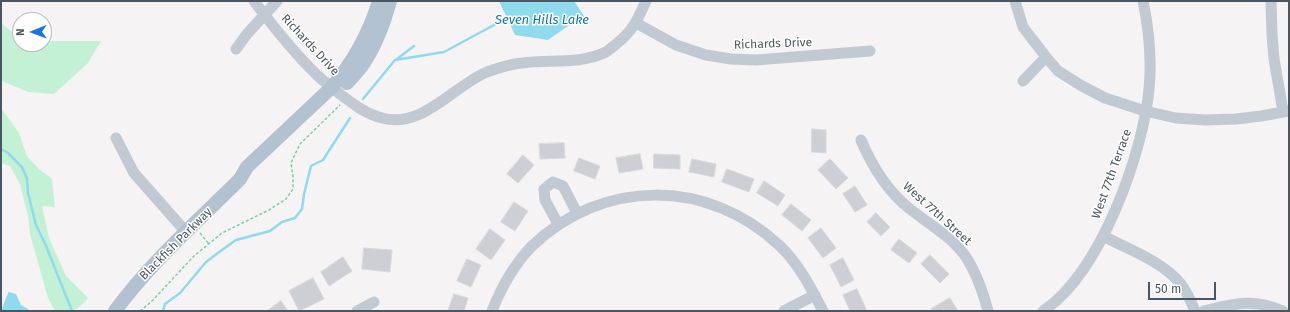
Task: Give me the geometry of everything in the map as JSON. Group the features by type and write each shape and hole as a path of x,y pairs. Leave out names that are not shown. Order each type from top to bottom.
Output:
{"main road":[{"path":"339,93 350,65 373,20 379,1"},
{"path":"339,93 362,66 370,53 383,24 390,1"},
{"name":"Blackfish Parkway","path":"115,311 129,292 159,258 240,180 254,173 339,93"}],"street":[{"name":"Richards Drive","path":"254,1 264,15 317,76 369,114 384,119 410,118 423,113 461,87 487,72 504,66 522,63 573,61 586,59 606,52 631,31 646,1"},
{"path":"236,49 247,34 277,1"},
{"path":"1015,1 1023,27 1046,57 1058,70 1082,86 1105,98 1146,111 1176,118 1205,120 1236,119 1286,111 1274,59 1272,1"},
{"name":"West 77th Terrace","path":"1043,311 1063,294 1079,276 1103,236 1125,185 1136,152 1146,111 1149,89 1149,35 1143,1"},
{"name":"Richards Drive","path":"636,23 676,45 706,55 731,59 756,60 870,51"},
{"path":"1023,81 1046,57"},
{"path":"116,138 134,173 186,232"},
{"name":"West 77th Street","path":"861,140 873,166 885,184 910,209 945,235 965,256 975,272 982,289 988,311"},
{"path":"558,224 545,200 544,189 553,182 563,186 577,213"},
{"path":"492,311 504,284 518,263 531,248 558,224 577,213 605,202 623,197 641,195 675,196 707,202 730,211 752,223 780,246 796,264 823,311"},
{"path":"1103,236 1159,264 1171,273 1181,284 1195,311"},
{"path":"784,311 815,295"},
{"path":"357,311 374,302"},
{"path":"1204,311 1240,303 1254,303 1270,306 1283,311"}],"path":[{"path":"140,311 151,302 194,256 222,233 269,210 286,199 293,189 291,164 300,144 339,93"}],"green space":[{"path":"1,23 12,31 12,52 52,52 52,41 101,41 88,63 54,94 28,92 2,81"},
{"path":"1,108 19,133 27,156 39,169 52,179 55,207 42,206 49,238 66,276 88,298 74,310 55,311 48,298 30,234 28,216 20,184 10,166 1,163"}],"water":[{"name":"Seven Hills Lake","path":"499,1 574,1 584,16 581,26 571,24 548,40 515,35"},
{"path":"9,292 16,294 21,305 29,311 1,311"}],"building":[{"path":"812,129 826,130 826,153 812,152"},
{"path":"564,143 565,158 540,159 539,144"},
{"path":"640,154 643,169 619,173 616,158"},
{"path":"654,154 680,155 680,169 654,168"},
{"path":"523,155 534,165 518,183 507,174"},
{"path":"579,158 600,166 595,179 574,171"},
{"path":"692,159 716,164 714,177 689,172"},
{"path":"830,159 848,178 836,189 818,170"},
{"path":"727,169 754,179 749,192 722,182"},
{"path":"764,181 785,195 778,206 757,193"},
{"path":"855,186 867,205 855,212 843,194"},
{"path":"514,202 528,211 515,231 501,222"},
{"path":"791,204 811,220 802,231 782,215"},
{"path":"876,213 890,227 881,236 867,222"},
{"path":"821,228 836,248 823,258 808,238"},
{"path":"490,229 505,240 491,260 476,249"},
{"path":"899,239 917,253 909,263 891,250"},
{"path":"364,248 392,250 390,272 362,269"},
{"path":"930,255 949,274 940,283 921,264"},
{"path":"343,257 352,271 329,286 321,272"},
{"path":"843,258 854,280 841,287 830,265"},
{"path":"467,259 481,265 471,287 457,281"},
{"path":"313,278 324,299 299,311 289,291"},
{"path":"857,289 867,311 850,311 843,295"},
{"path":"454,294 468,298 464,311 448,311"},
{"path":"950,298 958,311 932,311 931,309"},
{"path":"281,301 288,311 267,311"}],"waterway":[{"path":"363,99 395,60 444,52 507,18"},
{"path":"397,59 414,46"},
{"path":"163,311 165,304 180,293 206,262 236,240 270,231 282,222 295,218 302,209 311,166 323,160 350,118"},
{"path":"1,149 8,153 22,167 27,179 28,193 36,225 72,311"}]}
